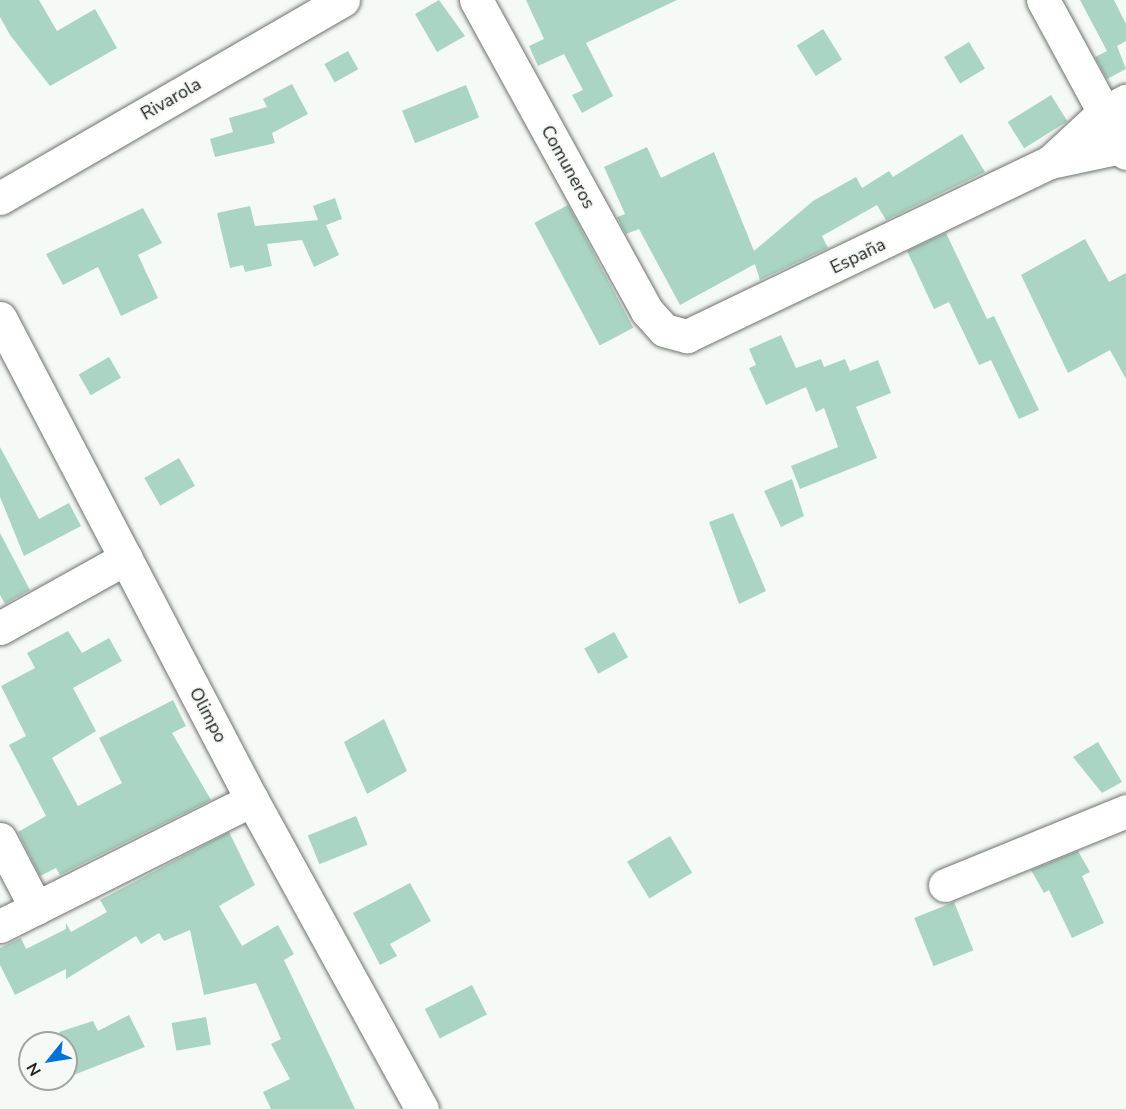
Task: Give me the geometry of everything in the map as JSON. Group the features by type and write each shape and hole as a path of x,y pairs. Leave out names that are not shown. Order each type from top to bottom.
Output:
{"street":[{"name":"Rivarola","path":"0,198 343,0"},
{"name":"Comuneros","path":"476,0 647,311 664,330"},
{"path":"1043,0 1115,107 1125,149 1050,162"},
{"path":"1050,162 1115,107"},
{"name":"España","path":"664,330 687,336 713,327 1050,162"},
{"name":"Olimpo","path":"0,318 252,801 422,1109"},
{"path":"0,628 126,558"},
{"path":"0,926 252,801"},
{"path":"945,885 1126,811"},
{"path":"0,839 36,908"}],"building":[{"path":"0,0 39,0 57,31 95,9 117,48 50,86 10,35 0,17"},
{"path":"439,0 465,36 437,52 415,14"},
{"path":"526,0 677,0 586,43 613,96 582,113 572,95 583,90 564,54 538,66 529,46 544,39"},
{"path":"1080,0 1114,0 1126,24 1126,41 1117,46 1126,69 1107,79 1095,57 1107,51"},
{"path":"823,29 842,60 816,76 797,45"},
{"path":"969,42 985,69 960,84 944,57"},
{"path":"348,51 358,69 335,82 324,64"},
{"path":"292,84 308,114 272,133 275,143 215,157 210,139 233,132 229,118 267,107 263,99"},
{"path":"466,85 479,117 415,143 402,111"},
{"path":"1051,95 1067,121 1024,148 1008,122"},
{"path":"962,134 985,172 886,220 877,205 822,236 828,248 760,280 755,264 680,305 639,229 626,234 617,217 625,214 604,167 647,147 661,178 714,152 754,251 813,201 856,177 862,188 889,171 893,177"},
{"path":"335,198 342,219 326,225 339,255 314,267 302,240 267,244 272,266 245,272 243,265 230,268 217,213 250,206 255,226 318,220 313,206"},
{"path":"568,205 633,328 600,346 534,223"},
{"path":"143,208 162,243 138,255 158,298 121,316 98,267 63,285 46,254"},
{"path":"946,233 987,319 994,316 1039,410 1019,419 991,360 979,365 949,302 934,309 907,251"},
{"path":"1085,239 1109,282 1126,273 1126,379 1110,350 1068,373 1021,275"},
{"path":"781,335 796,368 821,359 824,367 845,359 850,371 878,360 891,393 856,407 877,458 800,489 791,466 838,447 824,408 816,412 806,387 766,405 749,368 756,365 749,349"},
{"path":"109,357 121,378 91,395 79,374"},
{"path":"0,447 39,519 69,503 81,526 24,556 0,497"},
{"path":"179,458 195,486 160,506 144,478"},
{"path":"792,479 804,516 781,527 764,491"},
{"path":"733,513 766,591 739,604 709,522"},
{"path":"0,533 30,590 5,604 0,595"},
{"path":"68,631 82,653 109,638 122,661 73,688 96,731 52,758 78,806 122,783 99,738 173,700 186,726 172,733 211,800 60,875 56,868 40,876 18,832 46,816 9,745 26,736 1,686 35,668 27,653"},
{"path":"614,632 628,657 598,674 584,648"},
{"path":"384,719 407,771 367,794 344,742"},
{"path":"1098,742 1122,782 1102,793 1073,757"},
{"path":"356,816 368,845 319,864 308,835"},
{"path":"229,832 255,885 219,906 242,946 278,925 294,954 284,960 355,1109 271,1109 263,1092 290,1079 271,1044 281,1039 256,983 204,995 190,930 164,941 159,933 141,944 136,936 66,979 66,969 15,995 0,965 0,948 21,938 26,949 66,929 66,923 71,932 107,912 100,900"},
{"path":"670,836 692,873 649,899 627,862"},
{"path":"1078,851 1090,872 1082,876 1104,923 1072,938 1049,890 1044,893 1031,870"},
{"path":"410,883 431,921 390,944 397,956 380,965 353,913"},
{"path":"954,902 973,950 934,966 914,918"},
{"path":"472,985 487,1014 440,1038 425,1009"},
{"path":"129,1015 145,1047 78,1073 78,1031 62,1031 93,1021 98,1031"},
{"path":"206,1017 211,1045 176,1051 172,1023"}]}
